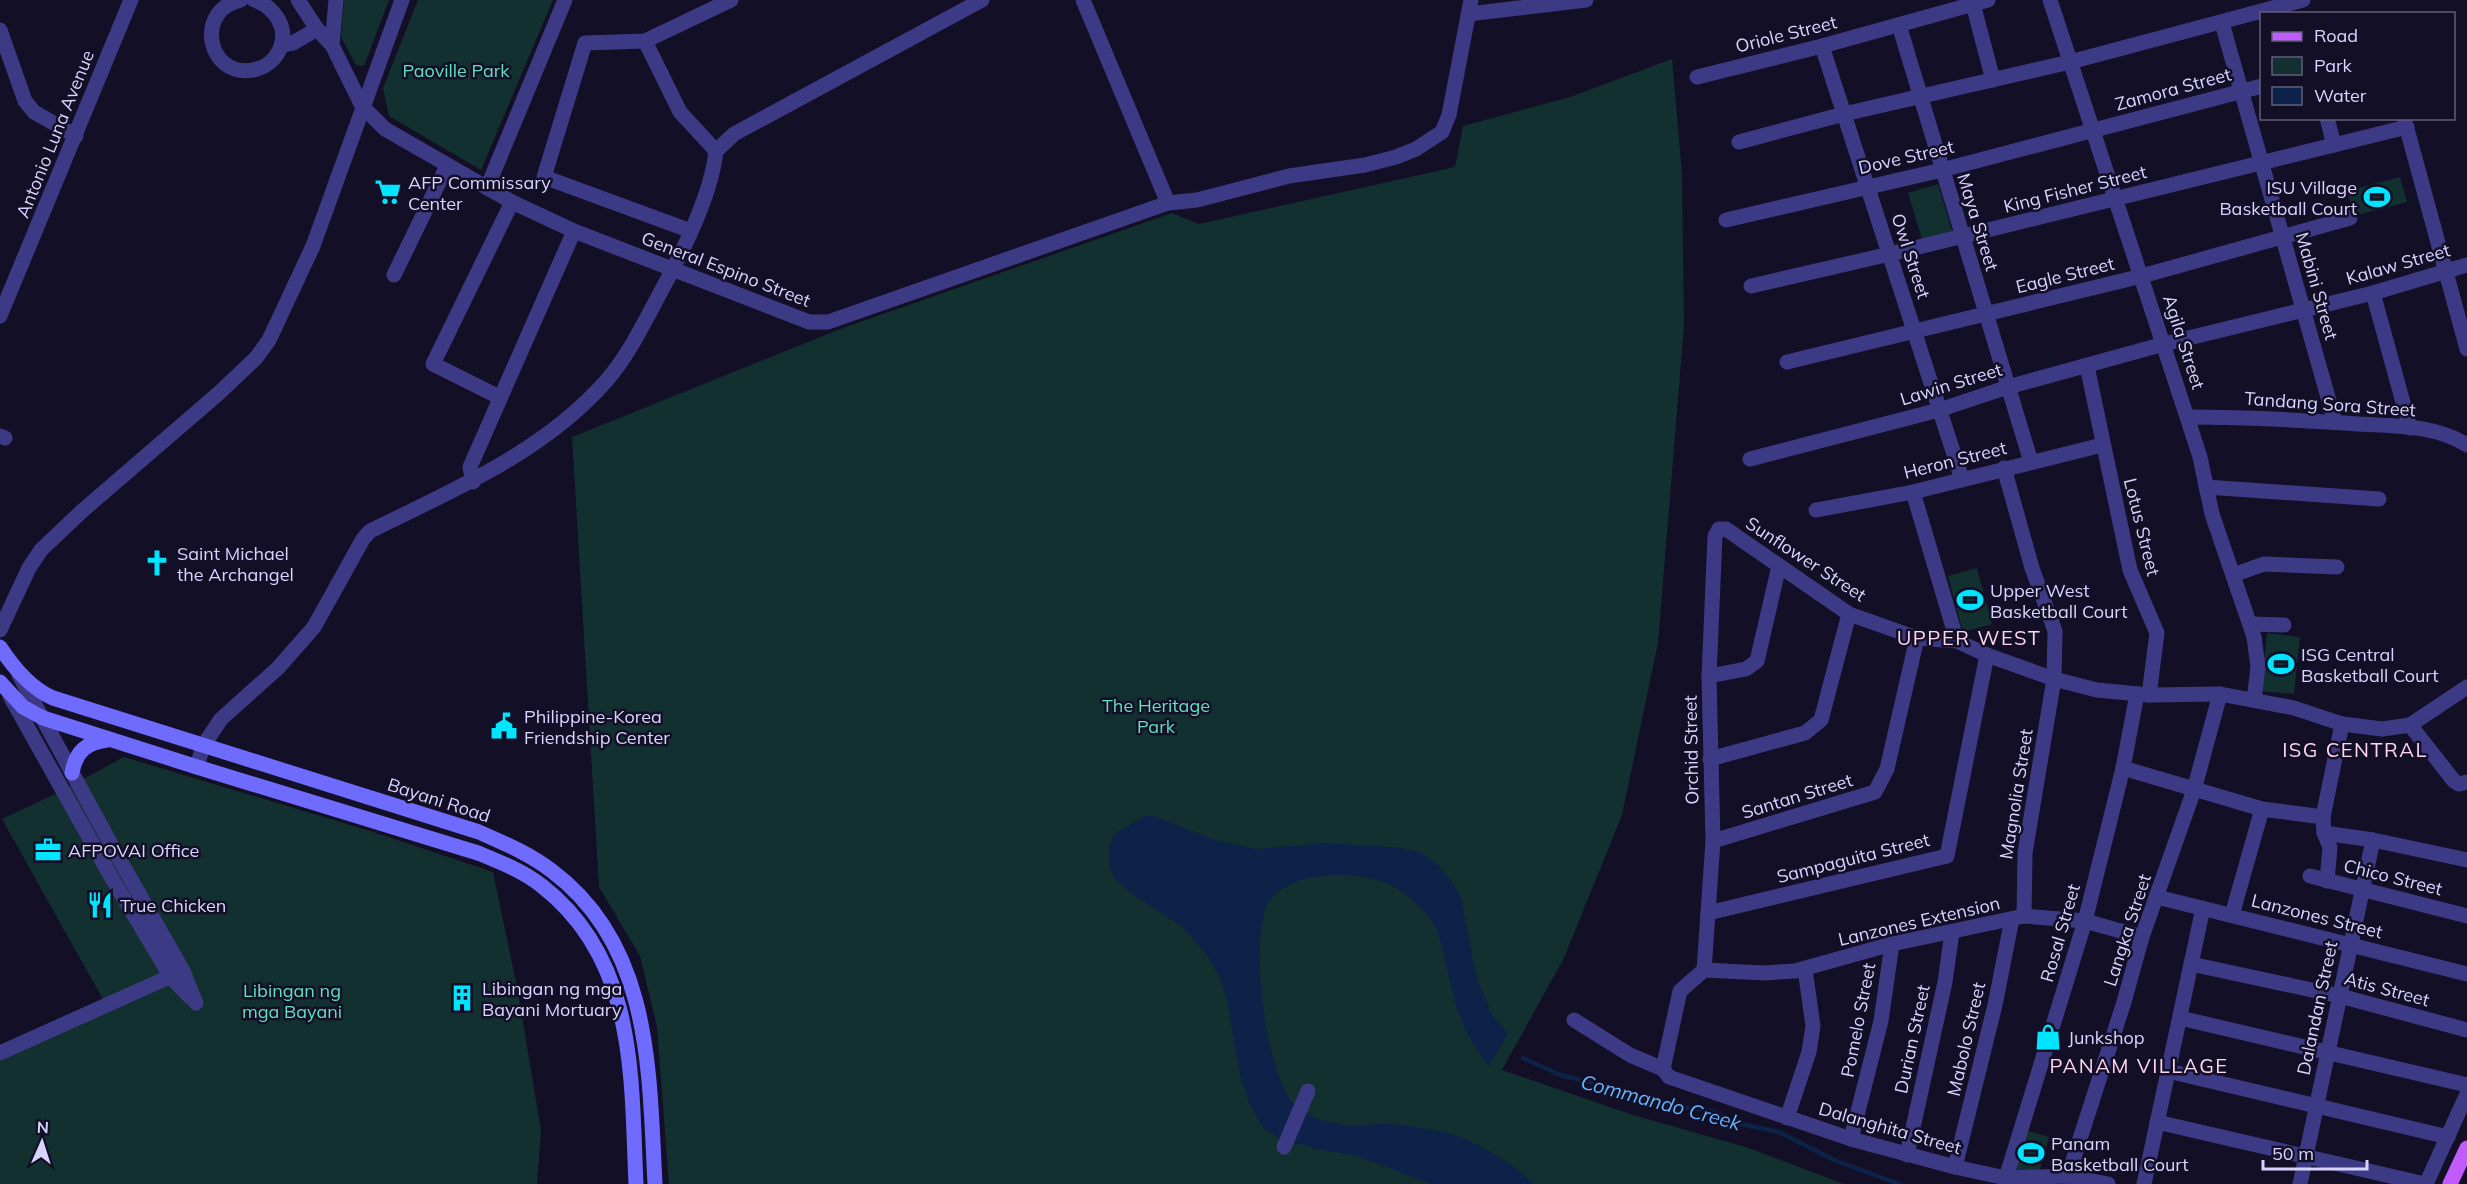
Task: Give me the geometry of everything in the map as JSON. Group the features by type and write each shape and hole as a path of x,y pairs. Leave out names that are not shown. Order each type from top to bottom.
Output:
{"main road":[{"name":"Bayani Road","path":"0,647 16,669 39,691 53,698 479,832 519,850 551,870 577,892 604,925 627,971 644,1034 649,1077 655,1184"},
{"path":"4,686 29,711 43,718 197,768 478,853 514,868 542,886 588,935 609,975 622,1012 631,1078 636,1184"},
{"path":"72,773 75,758 83,748 93,743 111,740"},
{"path":"631,1078 649,1077"},
{"path":"2450,1184 2467,1148"}],"street":[{"name":"Antonio Luna Avenue","path":"0,316 5,289 76,136 131,0"},
{"path":"241,0 221,10 212,25 212,42 219,57 233,68 250,70 258,69 273,60 283,36 279,20 268,6 254,0"},
{"path":"298,0 317,29 332,45"},
{"path":"332,45 336,0"},
{"path":"0,630 29,568 41,550 81,512 219,393 256,358 269,340 313,246 402,0"},
{"path":"486,188 565,0"},
{"path":"691,231 544,177 585,43 645,41 731,0"},
{"path":"197,768 203,746 220,719 278,668 314,627 363,539 370,531 473,482 524,450 574,412 608,379 634,340 691,231 715,165 716,151 734,135 982,0"},
{"path":"1083,0 1168,202"},
{"path":"1469,7 1586,0"},
{"name":"Agila Street","path":"2050,0 2200,457 2212,514 2254,637 2258,668 2254,700"},
{"path":"1980,2 1993,80"},
{"name":"Oriole Street","path":"1697,76 1822,46 1980,2"},
{"path":"2265,12 2297,4"},
{"name":"General Espino Street","path":"332,45 362,106 385,129 486,188 574,231 672,270 808,322 828,322 1168,202 1197,200 1290,176 1365,165 1416,149 1442,132 1449,115 1469,7"},
{"path":"1739,142 1844,114 2070,62 2260,13"},
{"name":"Mabini Street","path":"2222,23 2335,422"},
{"name":"Maya Street","path":"1899,25 2031,462"},
{"path":"281,45 292,43 317,29"},
{"path":"0,30 25,101 34,112 76,136"},
{"path":"645,41 680,112 716,151"},
{"name":"Owl Street","path":"1822,46 1962,479"},
{"name":"Zamora Street","path":"2094,130 2260,86"},
{"path":"2328,120 2334,145"},
{"path":"2405,123 2467,349"},
{"name":"King Fisher Street","path":"1751,286 2262,163 2334,145 2405,123"},
{"name":"Dove Street","path":"1726,220 1942,170 2094,130"},
{"path":"394,275 447,166"},
{"path":"499,397 433,364 512,202"},
{"name":"Eagle Street","path":"1787,362 2142,276 2350,218"},
{"path":"473,482 470,467 574,231"},
{"name":"Kalaw Street","path":"2164,345 2373,293 2467,265"},
{"path":"2373,293 2410,428"},
{"name":"Lawin Street","path":"1750,459 1940,410 2008,387 2164,345"},
{"name":"Lotus Street","path":"2087,366 2130,570 2157,633 2143,695"},
{"name":"Tandang Sora Street","path":"2187,417 2335,422 2410,428 2446,433 2467,445"},
{"name":"Heron Street","path":"1816,510 1912,492 2102,445"},
{"name":"Magnolia Street","path":"2004,468 2032,568 2055,632 2054,679 2025,853 2018,917"},
{"path":"2206,487 2379,499"},
{"path":"1912,492 1957,641"},
{"name":"Sunflower Street","path":"1719,529 1726,529 1849,614 1917,638 1957,641 1987,655 2054,679 2097,690 2143,695 2220,694 2294,708 2342,724 2382,729 2410,725"},
{"name":"Orchid Street","path":"1704,970 1713,842 1709,676 1711,590 1715,536 1719,529"},
{"path":"2233,574 2264,564 2337,567"},
{"path":"1709,676 1746,669 1757,661 1779,566"},
{"path":"1710,759 1806,733 1821,720 1849,614"},
{"path":"2250,624 2284,625"},
{"name":"Santan Street","path":"1713,842 1875,792 1887,769 1917,638"},
{"name":"Sampaguita Street","path":"1708,913 1947,856 1987,655"},
{"path":"16,669 177,974"},
{"path":"4,686 113,880 177,974"},
{"path":"2467,687 2410,725 2454,781 2459,784 2467,782"},
{"name":"Langka Street","path":"2068,1176 2124,1002 2142,937 2194,790 2220,694"},
{"name":"Rosal Street","path":"2006,1178 2085,921 2143,695"},
{"path":"2327,881 2330,847 2324,825 2342,724"},
{"path":"2123,768 2373,840 2467,861"},
{"path":"2232,915 2262,809"},
{"name":"Dalandan Street","path":"2300,1184 2373,840"},
{"name":"Chico Street","path":"2310,876 2467,916"},
{"name":"Lanzones Street","path":"2157,897 2467,974"},
{"path":"2144,1184 2203,908"},
{"name":"Lanzones Extension","path":"1704,970 1764,973 1804,969 1892,944 2018,917 2085,921 2142,937"},
{"name":"Mabolo Street","path":"1955,1167 2018,917"},
{"name":"Durian Street","path":"1907,1155 1945,982 1953,932"},
{"name":"Pomelo Street","path":"1851,1139 1881,1022 1892,944"},
{"name":"Atis Street","path":"2191,964 2340,996 2467,1030"},
{"path":"1787,1118 1809,1052 1813,1026 1804,969"},
{"path":"1666,1073 1680,991 1704,970"},
{"path":"0,1053 177,974"},
{"path":"2180,1018 2467,1085"},
{"name":"Dalanghita Street","path":"1574,1020 1630,1055 1666,1073 1851,1139 1907,1155 2006,1178 2068,1176 2108,1184"},
{"path":"2168,1071 2448,1137"},
{"path":"1284,1147 1308,1091"},
{"path":"2157,1122 2425,1184 2467,1094"}],"green space":[{"path":"344,0 389,0 364,66 356,65 341,37"},
{"name":"Paoville Park","path":"418,0 553,0 481,170 389,116 383,88"},
{"name":"The Heritage Park","path":"1672,59 1682,173 1684,326 1658,643 1622,815 1564,958 1502,1070 1630,1114 1749,1148 1844,1184 669,1184 657,1027 640,956 599,887 572,437 843,328 1172,213 1199,224 1455,167 1463,126 1570,97"},
{"name":"ISU Village Basketball Court","path":"2400,177 2407,202 2354,216 2347,191"},
{"path":"1938,184 1955,240 1925,249 1908,193"},
{"name":"Upper West Basketball Court","path":"1977,568 1992,624 1963,632 1948,576"},
{"name":"ISG Central Basketball Court","path":"2267,633 2300,637 2294,694 2261,691"},
{"name":"Libingan ng mga Bayani","path":"124,757 370,831 493,872 518,992 541,1131 537,1184 0,1184 0,1049 105,1003 2,819"},
{"name":"Panam Basketball Court","path":"2025,1130 2049,1137 2038,1176 2014,1169"}],"water":[{"path":"1145,816 1153,816 1218,841 1256,849 1326,843 1402,848 1421,853 1435,862 1454,885 1461,898 1476,975 1491,1013 1508,1034 1489,1066 1471,1040 1461,1019 1454,1000 1441,945 1432,921 1416,903 1398,889 1385,882 1350,875 1330,875 1294,883 1279,891 1269,902 1263,919 1260,973 1268,1036 1275,1064 1283,1087 1293,1103 1307,1114 1342,1125 1395,1125 1454,1135 1497,1156 1535,1184 1432,1184 1353,1155 1316,1149 1278,1138 1263,1128 1249,1102 1241,1079 1227,1000 1219,975 1206,954 1182,926 1133,895 1115,879 1109,866 1109,848 1114,834"}],"waterway":[{"name":"Commando Creek","path":"1523,1058 1560,1075 1623,1090 1652,1103 1712,1111 1736,1123 1779,1132 1834,1160 1899,1184"}],"place":[{"name":"AFP Commissary Center","path":"388,192"},
{"name":"ISU Village Basketball Court","path":"2377,197"},
{"name":"Saint Michael the Archangel","path":"157,563"},
{"name":"Upper West Basketball Court","path":"1970,600"},
{"name":"ISG Central Basketball Court","path":"2281,664"},
{"name":"Philippine-Korea Friendship Center","path":"504,726"},
{"name":"AFPOVAI Office","path":"48,850"},
{"name":"True Chicken","path":"100,905"},
{"name":"Libingan ng mga Bayani Mortuary","path":"462,998"},
{"name":"Junkshop","path":"2048,1037"},
{"name":"Panam Basketball Court","path":"2031,1153"}],"district":[{"name":"UPPER WEST","path":"1969,637"},
{"name":"ISG CENTRAL","path":"2355,749"},
{"name":"PANAM VILLAGE","path":"2139,1065"}]}
